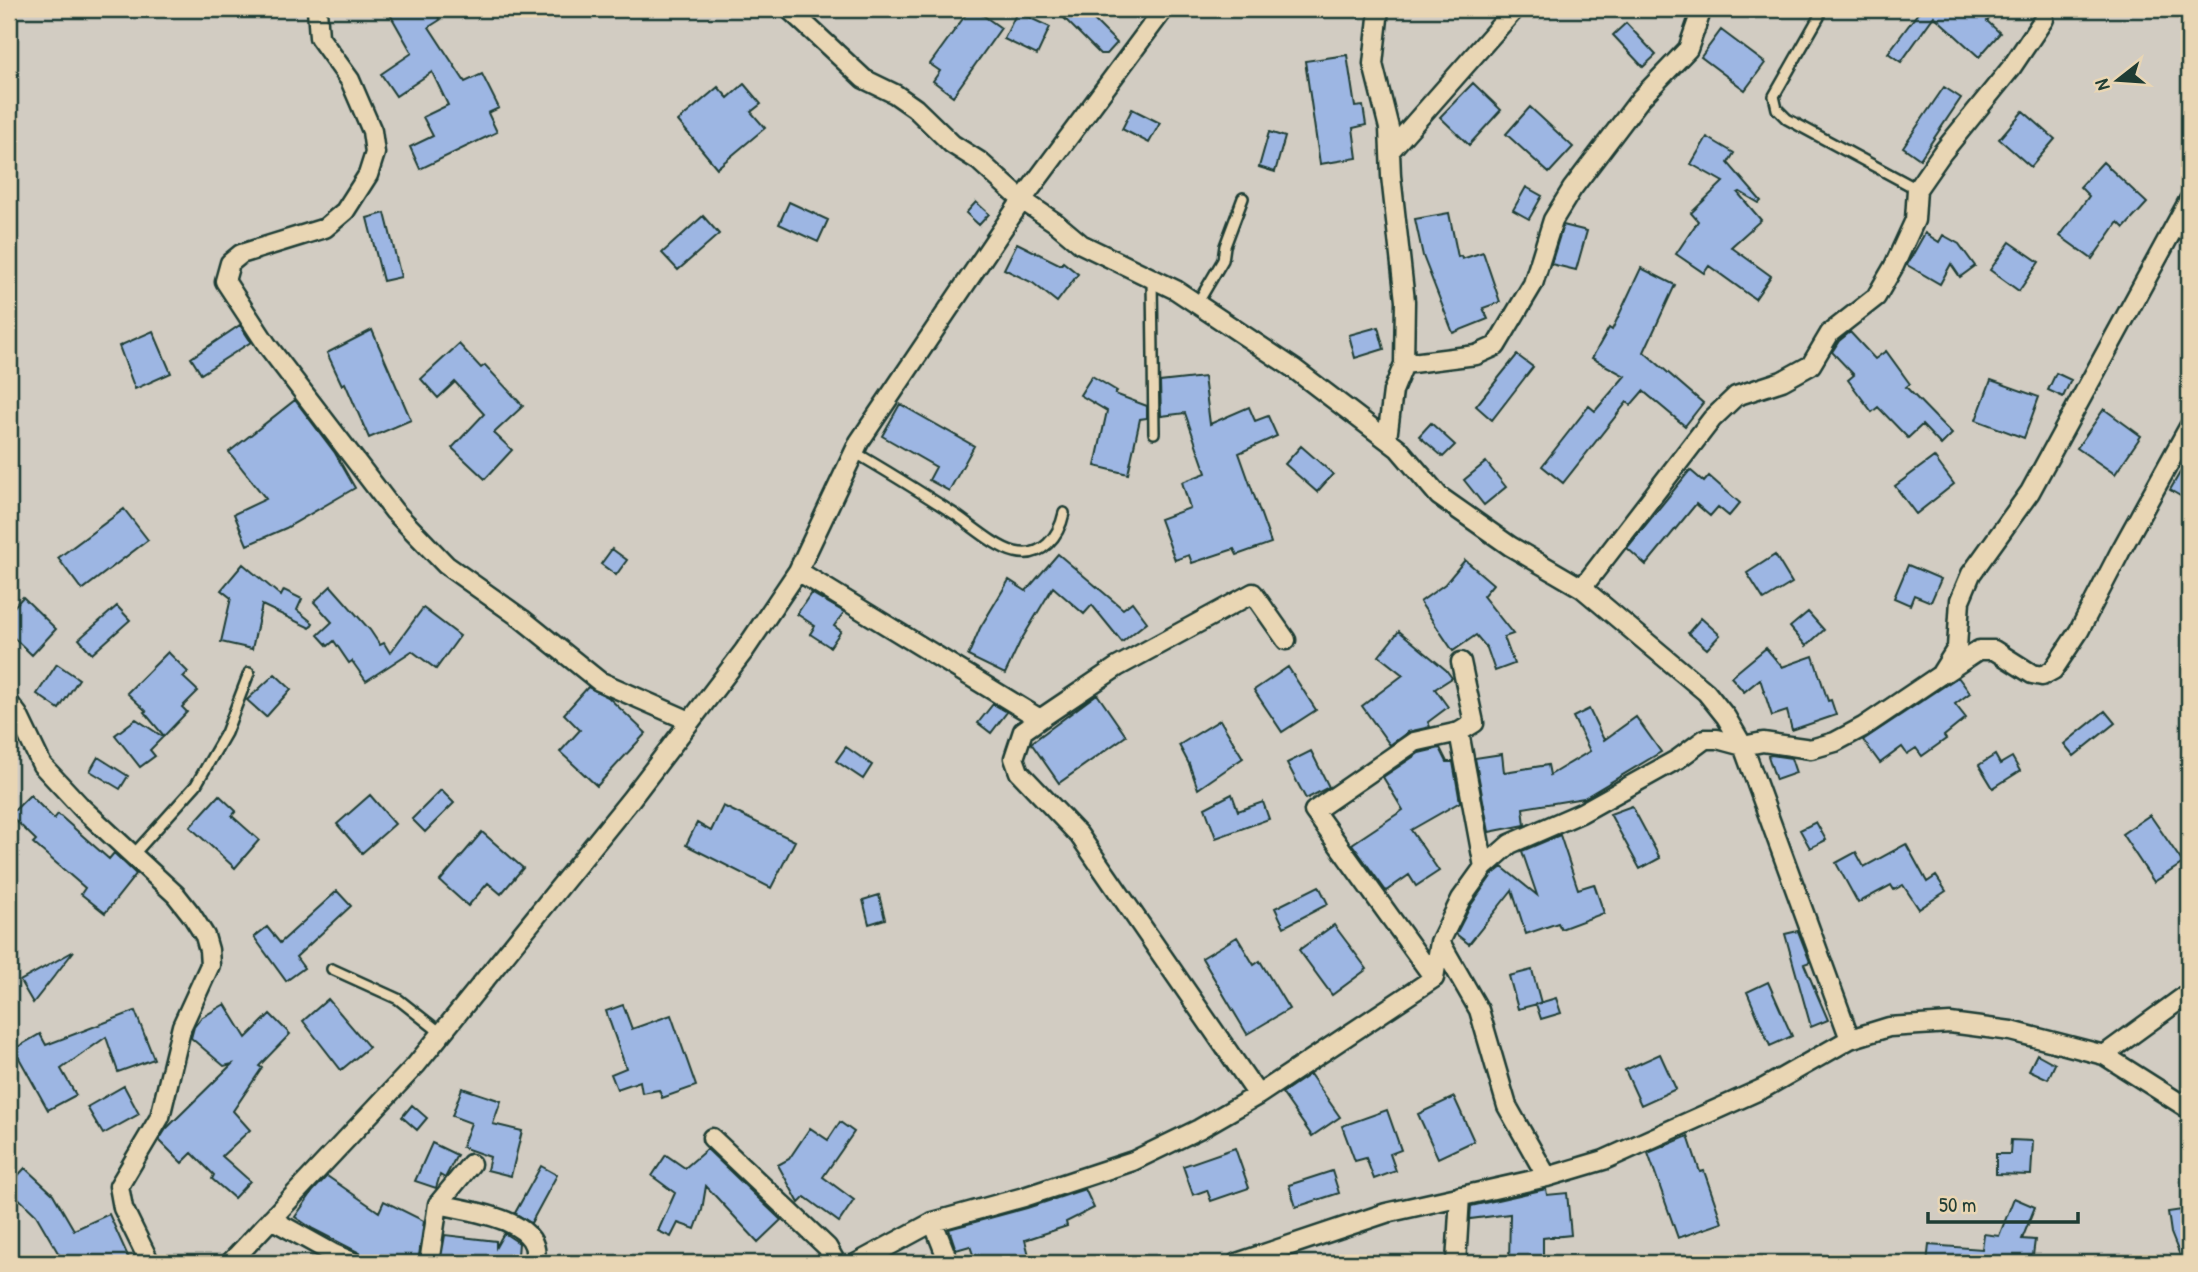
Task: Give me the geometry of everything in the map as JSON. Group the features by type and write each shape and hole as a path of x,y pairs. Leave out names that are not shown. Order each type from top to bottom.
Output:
{"street":[{"path":"317,9 319,37 350,80 372,131 375,153 368,175 345,211 325,228 241,254 230,263 225,281 267,345 394,510 446,565 522,619 599,681 690,721"},
{"path":"789,9 864,79 895,94 915,108 952,144 979,161 1023,200 1081,244 1176,290 1293,368 1398,448 1438,496 1510,546 1582,588 1706,692 1726,717 1743,746 1850,1040"},
{"path":"230,1263 416,1065 631,799 744,651 798,571 854,452 1023,200 1164,9"},
{"path":"1379,9 1373,64 1389,128 1405,301 1404,364 1393,391 1387,439"},
{"path":"1390,151 1515,9"},
{"path":"1404,364 1476,355 1496,346 1533,284 1553,220 1572,190 1642,98 1688,49 1702,9"},
{"path":"1582,588 1712,419 1736,396 1782,381 1811,365 1830,333 1876,297 1894,266 1914,220 1917,189 1942,153 2011,68 2044,19"},
{"path":"1940,675 1957,648 1960,600 1971,574 2030,492 2189,200"},
{"path":"856,1263 933,1222 1024,1197 1133,1161 1199,1129 1258,1095 1434,978 1440,942 1461,899 1484,867 1510,844 1581,813 1678,759 1706,739 1743,746 1763,743 1811,749 1835,742 1863,727 1979,650 1994,650 2032,674 2042,676 2053,670 2079,631 2189,427"},
{"path":"798,571 1040,719"},
{"path":"1258,1095 1079,835 1019,772 1014,758 1023,731 1040,719 1117,667 1253,593 1286,640"},
{"path":"1434,978 1314,811 1414,742 1459,733 1474,723 1461,662"},
{"path":"9,703 19,715 43,765 82,808 176,895 205,936 210,965 182,1026 160,1118 119,1186 123,1208 150,1263"},
{"path":"1459,733 1484,867"},
{"path":"1440,942 1479,1010 1507,1107 1547,1177"},
{"path":"2104,1055 2189,993"},
{"path":"1237,1263 1386,1213 1547,1177 1604,1160 1764,1088 1850,1040 1888,1027 1950,1023 2011,1031 2104,1055 2189,1109"},
{"path":"712,1138 827,1247 836,1263"},
{"path":"429,1263 438,1204 471,1164"},
{"path":"1456,1263 1460,1196"},
{"path":"438,1204 511,1222 535,1242 537,1253 534,1263"},
{"path":"271,1219 355,1263"},
{"path":"933,1222 949,1263"}],"lane":[{"path":"1819,17 1774,96 1777,109 1787,118 1917,189"},
{"path":"1197,304 1223,260 1225,246 1243,198"},
{"path":"1152,279 1154,433"},
{"path":"854,452 911,485 1016,553 1031,552 1049,545 1061,529 1064,513"},
{"path":"134,855 196,785 226,733 249,673"},
{"path":"332,969 398,999 441,1033"}],"building":[{"path":"387,9 434,9 440,20 429,27 465,82 482,74 499,108 488,113 497,132 420,169 410,147 433,136 423,117 448,105 432,72 396,96 381,74 412,53"},
{"path":"970,9 1001,28 953,96 933,81 940,71 930,64"},
{"path":"1055,9 1102,9 1092,18 1117,43 1107,54 1100,54"},
{"path":"1921,9 1982,9 1991,17 1987,21 2000,33 1979,57 1934,16 1901,62 1888,53"},
{"path":"1017,12 1050,27 1037,55 1004,39"},
{"path":"1626,23 1656,55 1643,67 1613,35"},
{"path":"1721,30 1765,63 1745,90 1701,57"},
{"path":"1347,55 1355,107 1363,106 1366,125 1353,128 1357,158 1320,164 1305,61"},
{"path":"1473,83 1501,110 1469,145 1440,117"},
{"path":"744,84 761,104 751,112 765,128 717,168 678,121 718,87 728,98"},
{"path":"1944,87 1961,98 1920,159 1903,147"},
{"path":"1530,107 1573,147 1549,173 1506,134"},
{"path":"1132,109 1160,123 1149,143 1122,129"},
{"path":"2023,111 2055,139 2031,167 1999,139"},
{"path":"1269,132 1285,137 1275,172 1259,167"},
{"path":"1707,137 1734,153 1728,163 1761,201 1759,203 1738,193 1761,220 1731,247 1771,276 1755,299 1709,266 1704,273 1676,254 1698,221 1691,213 1723,182 1691,164"},
{"path":"2103,162 2147,203 2124,228 2118,222 2092,259 2060,236 2089,196 2080,187"},
{"path":"1526,187 1542,196 1529,219 1513,210"},
{"path":"789,202 828,220 818,242 779,224"},
{"path":"976,202 989,214 979,225 966,213"},
{"path":"385,213 401,277 383,281 367,218"},
{"path":"1449,213 1458,257 1461,256 1462,259 1483,252 1500,302 1483,308 1488,319 1453,333 1423,256 1415,219"},
{"path":"703,216 719,234 678,270 662,253"},
{"path":"1563,225 1587,231 1576,270 1551,264"},
{"path":"1925,233 1939,242 1943,235 1959,244 1975,266 1960,277 1951,264 1940,284 1907,265"},
{"path":"2010,242 2039,262 2019,291 1990,270"},
{"path":"1017,243 1061,265 1063,262 1078,274 1057,302 1033,283 1004,269"},
{"path":"1641,268 1675,285 1644,352 1703,403 1685,426 1643,391 1631,405 1627,402 1563,483 1542,466 1589,406 1595,411 1625,376 1592,358 1609,328 1612,330"},
{"path":"240,325 251,342 201,374 191,358"},
{"path":"1378,327 1384,349 1355,358 1349,335"},
{"path":"372,330 411,420 369,438 345,383 342,385 327,353"},
{"path":"153,331 171,373 135,389 119,346"},
{"path":"1850,332 1875,359 1886,351 1910,384 1906,387 1952,434 1941,445 1922,425 1908,438 1878,407 1872,412 1848,380 1854,375 1832,352 1839,341"},
{"path":"459,344 481,368 485,365 523,406 494,433 512,450 485,479 452,448 484,414 455,382 438,398 421,379"},
{"path":"1517,355 1533,367 1492,420 1476,406"},
{"path":"2056,373 2071,380 2063,397 2048,390"},
{"path":"1092,376 1117,391 1115,394 1147,406 1147,418 1140,419 1128,474 1095,466 1107,411 1080,395"},
{"path":"1204,377 1210,424 1249,407 1255,421 1268,416 1277,436 1239,453 1271,543 1237,555 1234,549 1192,563 1189,555 1175,560 1160,519 1190,508 1182,482 1206,473 1185,413 1161,416 1160,382"},
{"path":"1991,380 2039,397 2024,438 1976,420"},
{"path":"295,400 335,453 355,488 286,528 247,545 234,514 266,499 229,452"},
{"path":"900,404 974,446 949,491 929,480 936,467 882,436"},
{"path":"2104,409 2141,436 2115,474 2077,448"},
{"path":"1431,423 1455,445 1443,457 1419,436"},
{"path":"1301,446 1333,474 1317,492 1285,464"},
{"path":"1934,457 1954,484 1916,514 1895,486"},
{"path":"2189,457 2189,501 2170,490"},
{"path":"1486,462 1506,487 1484,505 1464,480"},
{"path":"1690,470 1704,482 1709,476 1740,503 1729,516 1718,507 1710,516 1696,504 1646,565 1627,548"},
{"path":"124,509 148,540 82,590 58,558"},
{"path":"612,549 627,560 616,575 601,564"},
{"path":"1058,554 1123,609 1132,602 1147,622 1122,642 1092,605 1084,614 1053,587 1020,642 1005,674 968,656 980,628 1009,580 1026,591"},
{"path":"1775,555 1792,583 1764,600 1747,573"},
{"path":"1465,560 1493,584 1483,596 1513,634 1504,637 1514,664 1495,671 1487,648 1476,635 1453,651 1420,602 1445,584"},
{"path":"243,564 281,596 284,590 302,599 297,610 313,623 310,628 262,605 252,649 221,642 231,598 221,590"},
{"path":"1908,565 1941,579 1931,602 1914,595 1910,605 1894,598"},
{"path":"331,586 380,645 384,643 390,653 423,608 460,636 436,669 412,651 366,681 334,641 328,646 318,635 332,622 314,602"},
{"path":"811,593 844,612 834,626 841,631 830,647 810,634 815,626 797,614"},
{"path":"23,597 56,629 32,655 9,633 9,612"},
{"path":"117,606 130,620 92,654 79,639"},
{"path":"1808,612 1824,630 1806,646 1790,627"},
{"path":"1701,618 1720,635 1707,649 1688,633"},
{"path":"1399,631 1452,678 1435,689 1448,707 1428,722 1430,727 1408,732 1390,745 1362,706 1403,675 1379,656"},
{"path":"1766,648 1782,667 1813,656 1828,701 1831,700 1836,715 1792,730 1787,711 1772,716 1760,679 1744,692 1731,677"},
{"path":"168,652 188,672 183,677 198,691 182,707 187,712 164,736 144,712 146,711 127,693"},
{"path":"57,664 79,679 59,709 37,694"},
{"path":"1288,667 1316,710 1282,732 1254,690"},
{"path":"275,674 291,689 266,717 247,700"},
{"path":"1958,677 1970,693 1955,704 1966,718 1944,736 1946,739 1922,756 1916,748 1907,754 1902,747 1880,763 1863,740"},
{"path":"588,687 608,697 646,733 597,786 560,752 580,730 564,714"},
{"path":"1097,694 1126,736 1059,783 1031,743"},
{"path":"993,704 1007,712 991,733 978,723"},
{"path":"1589,709 1604,740 1636,717 1661,752 1584,798 1523,808 1525,825 1489,832 1475,758 1502,754 1504,772 1548,765 1550,775 1590,751 1573,717"},
{"path":"2105,711 2115,723 2074,756 2064,744"},
{"path":"136,719 163,737 150,750 155,756 140,767 115,735"},
{"path":"1220,720 1243,758 1198,789 1179,745"},
{"path":"846,747 872,765 863,779 836,761"},
{"path":"1440,748 1447,762 1453,762 1460,802 1411,830 1439,871 1416,886 1409,875 1386,891 1352,844 1403,810 1383,777 1419,753"},
{"path":"1311,751 1329,787 1306,799 1287,763"},
{"path":"1995,755 2000,764 2012,757 2020,771 1993,788 1979,765"},
{"path":"1768,756 1791,758 1796,773 1776,780"},
{"path":"98,757 128,776 120,789 90,771"},
{"path":"441,790 454,803 425,832 412,819"},
{"path":"1232,794 1238,811 1263,802 1269,819 1216,838 1205,808"},
{"path":"30,795 54,819 58,814 109,859 114,853 136,874 105,913 81,894 85,888 33,843 36,840 10,815"},
{"path":"219,795 236,811 232,816 259,840 235,868 190,827"},
{"path":"370,795 395,824 362,853 337,824"},
{"path":"723,806 795,841 771,888 686,845 697,823 711,831"},
{"path":"1632,806 1660,858 1640,869 1610,814"},
{"path":"2150,815 2183,863 2154,882 2122,834"},
{"path":"1816,822 1826,840 1810,848 1800,830"},
{"path":"482,832 523,868 501,894 488,883 468,906 440,881"},
{"path":"1560,835 1578,889 1594,884 1604,913 1561,929 1558,923 1526,934 1512,890 1469,944 1456,934 1471,905 1492,875 1502,867 1537,895 1522,851"},
{"path":"1906,844 1927,882 1936,876 1946,891 1919,909 1903,885 1894,890 1891,885 1858,903 1836,863 1856,852 1864,867"},
{"path":"1319,886 1328,904 1284,927 1275,908"},
{"path":"337,891 351,906 296,957 304,968 286,981 254,937 267,927 280,943"},
{"path":"879,895 885,919 869,924 863,900"},
{"path":"1334,925 1367,969 1332,995 1299,950"},
{"path":"1798,931 1810,962 1804,964 1828,1020 1811,1027 1785,934"},
{"path":"1237,937 1254,965 1260,961 1289,1009 1247,1034 1202,958"},
{"path":"74,951 33,1003 20,981"},
{"path":"1532,970 1541,1003 1518,1009 1509,976"},
{"path":"1768,982 1792,1036 1770,1046 1747,992"},
{"path":"1556,998 1561,1013 1541,1019 1536,1004"},
{"path":"328,999 369,1047 341,1070 303,1021"},
{"path":"225,1004 246,1038 270,1014 290,1034 259,1066 262,1068 233,1111 250,1130 222,1156 250,1181 234,1198 212,1179 214,1175 192,1153 182,1163 159,1140 166,1129 232,1064 224,1066 191,1038 194,1027 201,1018"},
{"path":"623,1005 632,1029 671,1015 696,1086 662,1098 659,1090 642,1093 640,1081 617,1089 611,1074 626,1068 606,1011"},
{"path":"135,1011 154,1059 118,1072 106,1037 61,1069 76,1095 48,1110 14,1049 40,1034 46,1045"},
{"path":"1660,1054 1676,1089 1641,1105 1625,1070"},
{"path":"2037,1054 2055,1064 2048,1079 2029,1070"},
{"path":"1310,1074 1340,1117 1312,1136 1282,1093"},
{"path":"124,1086 139,1114 103,1134 87,1107"},
{"path":"462,1088 501,1101 493,1124 522,1131 511,1176 487,1170 490,1157 462,1147 471,1123 452,1116"},
{"path":"1454,1097 1474,1141 1438,1158 1418,1114"},
{"path":"412,1105 427,1118 417,1130 402,1117"},
{"path":"1387,1110 1401,1150 1390,1154 1396,1171 1374,1179 1366,1158 1355,1161 1342,1126"},
{"path":"840,1122 854,1132 823,1177 854,1200 839,1222 805,1197 799,1203 778,1165 789,1159 810,1128 828,1140"},
{"path":"1688,1136 1700,1172 1704,1171 1722,1223 1678,1238 1648,1153"},
{"path":"2011,1140 2033,1141 2031,1175 1996,1174 1996,1154 2010,1154"},
{"path":"432,1143 457,1155 445,1178 440,1175 436,1188 415,1181"},
{"path":"1235,1148 1249,1188 1211,1201 1207,1190 1193,1195 1183,1166"},
{"path":"707,1149 781,1220 758,1242 706,1186 695,1229 678,1223 671,1237 658,1231 675,1193 652,1176 666,1155 685,1168"},
{"path":"541,1166 557,1175 531,1223 515,1213"},
{"path":"25,1168 53,1194 74,1230 109,1214 131,1263 64,1263 36,1215 9,1189 9,1185"},
{"path":"1332,1171 1339,1193 1296,1207 1289,1185"},
{"path":"327,1176 379,1212 384,1201 424,1221 418,1263 366,1263 360,1253 295,1217"},
{"path":"1085,1189 1094,1208 1066,1222 1067,1226 1025,1240 1031,1263 976,1263 970,1246 956,1250 949,1229"},
{"path":"1546,1189 1547,1195 1567,1193 1571,1235 1543,1238 1543,1263 1509,1263 1510,1214 1470,1219 1471,1206"},
{"path":"2014,1198 2035,1207 2022,1239 2035,1240 2032,1263 1927,1263 1929,1245 1982,1249 1984,1234 1999,1236"},
{"path":"2189,1209 2189,1263 2183,1263 2171,1233 2168,1212"},
{"path":"504,1233 519,1243 518,1255 523,1257 523,1263 440,1263 445,1235 496,1241 496,1247"}]}
